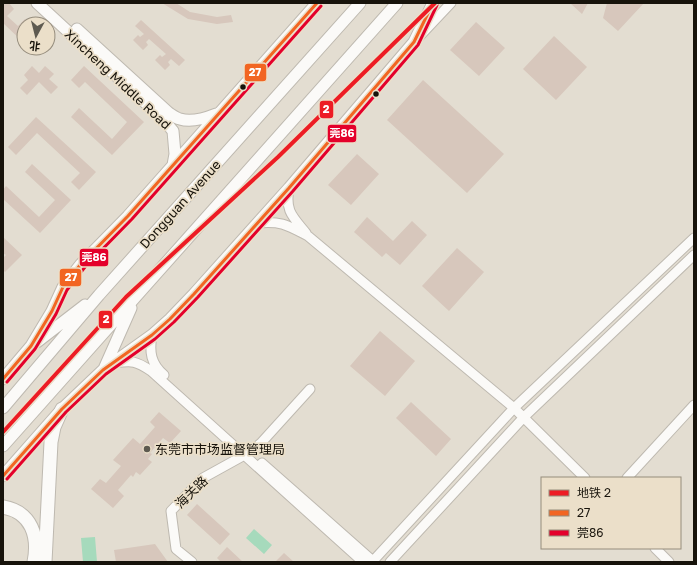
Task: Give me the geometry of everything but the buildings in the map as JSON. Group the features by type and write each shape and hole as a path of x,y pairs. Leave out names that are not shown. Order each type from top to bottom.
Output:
{"highway":[{"path":"45,562 51,442 54,427 62,409"},
{"path":"3,507 19,513 33,529 36,540 34,562"}],"main road":[{"name":"Xincheng Middle Road","path":"37,3 173,131 175,154 172,165"},
{"name":"Xincheng Middle Road","path":"48,3 169,113 181,120 195,120 219,113"},
{"path":"3,379 31,346 52,311 63,287 81,264 128,216 317,3"},
{"name":"Dongguan Avenue","path":"3,408 99,295 360,3"},
{"path":"3,446 397,3"},
{"path":"3,476 62,409 103,370 152,335 175,314 258,223 414,42 433,3"},
{"path":"31,346 99,295"},
{"path":"103,370 135,298"}],"street":[{"path":"414,42 451,3"},
{"path":"289,188 287,205 291,214 308,236"},
{"path":"258,223 274,222 285,224 308,236 514,408 584,477"},
{"path":"113,363 130,361 140,363 151,371 372,562 514,408 694,238"},
{"path":"390,562 524,417 694,255"},
{"path":"152,335 150,346 151,355 158,370 362,562"},
{"name":"海关路","path":"192,562 176,549 171,511 203,478 247,453 261,443 310,389"},
{"path":"628,477 694,405"},
{"path":"656,549 669,562"}],"green space":[{"path":"254,529 272,545 264,554 246,538"},
{"path":"95,537 97,562 83,562 81,538"}],"metro line":[{"name":"2","path":"3,432 126,297 278,157 435,3"}],"transit line":[{"name":"27","path":"3,379 31,346 52,311 63,287 81,264 128,216 317,3"},
{"name":"27","path":"3,476 62,409 103,370 152,335 194,294 289,188 414,42 433,3"},
{"name":"莞86","path":"7,479 66,412 106,374 155,339 198,297 293,191 418,45 437,5"},
{"name":"莞86","path":"7,382 35,349 56,314 67,290 85,267 132,219 321,6"}],"place":[{"name":"东莞市市场监督管理局","path":"147,449"}]}
